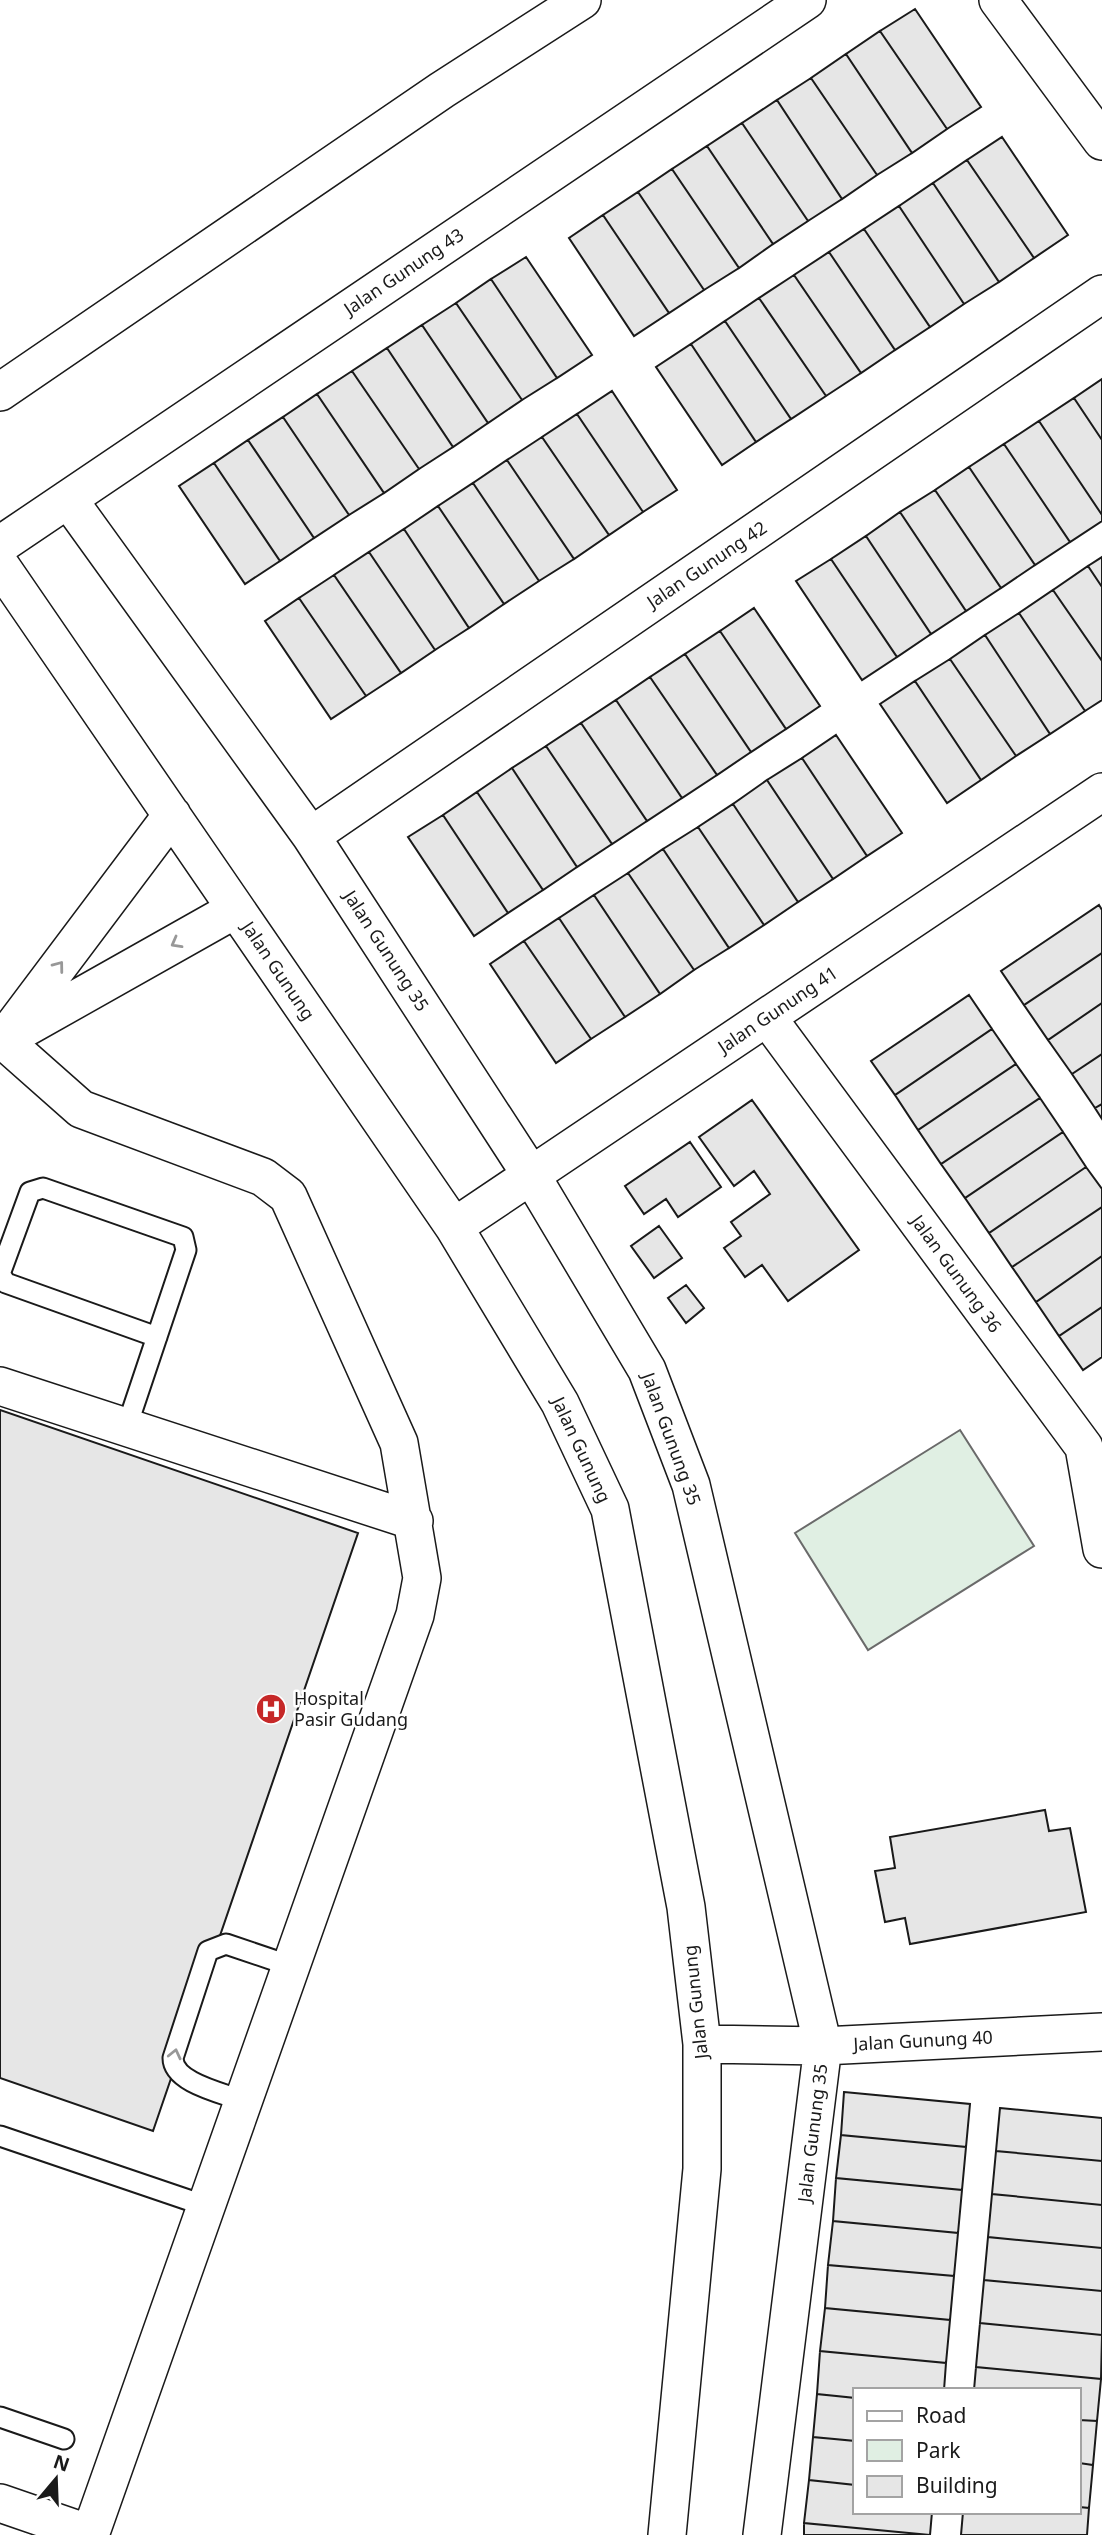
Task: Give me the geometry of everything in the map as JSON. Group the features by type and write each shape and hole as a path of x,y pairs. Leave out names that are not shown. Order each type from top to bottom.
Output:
{"street":[{"path":"0,392 442,90 582,0"},
{"name":"Jalan Gunung 43","path":"0,545 807,0"},
{"path":"998,0 1102,141"},
{"name":"Jalan Gunung 42","path":"311,836 1102,294"},
{"name":"Jalan Gunung 35","path":"68,499 311,836 531,1175 647,1370 691,1485 823,2046 762,2535"},
{"name":"Jalan Gunung","path":"0,565 454,1227 561,1403 610,1509 686,1908 702,2044 702,2169 667,2535"},
{"name":"Jalan Gunung 41","path":"454,1227 1100,797"},
{"path":"2,1041 172,815"},
{"path":"2,1041 236,909"},
{"name":"Jalan Gunung 36","path":"767,1017 1093,1443 1102,1549"},
{"path":"0,2502 90,2535 415,1615 422,1578 399,1443 288,1196 263,1177 81,1109 2,1041"},
{"path":"0,1386 414,1521"},
{"name":"Jalan Gunung 40","path":"702,2044 823,2046 1102,2032"}],"lane":[{"path":"126,1429 157,1337 186,1250 183,1237 43,1188 30,1192 0,1273 6,1283 157,1337"},
{"path":"243,2101 181,2077 173,2067 173,2058 208,1951 226,1944 291,1966"},
{"path":"0,2136 206,2206"},
{"path":"0,2417 64,2439"}],"green space":[{"path":"960,1430 1034,1546 868,1650 795,1533"}],"building":[{"path":"915,9 981,107 947,129 880,31"},
{"path":"880,31 947,129 912,153 846,54"},
{"path":"846,54 912,153 877,175 811,78"},
{"path":"811,78 877,175 842,199 777,100"},
{"path":"777,100 842,199 808,221 742,123"},
{"path":"742,123 808,221 773,244 707,146"},
{"path":"1002,137 1068,235 1034,258 967,160"},
{"path":"707,146 773,244 739,268 672,169"},
{"path":"967,160 1034,258 999,282 933,183"},
{"path":"672,169 739,268 704,290 638,192"},
{"path":"933,183 999,282 964,304 899,206"},
{"path":"638,192 704,290 669,313 603,215"},
{"path":"899,206 964,304 930,327 864,229"},
{"path":"603,215 669,313 634,336 569,238"},
{"path":"864,229 930,327 895,350 829,252"},
{"path":"829,252 895,350 861,373 794,275"},
{"path":"526,257 592,355 557,378 491,279"},
{"path":"794,275 861,373 826,396 759,298"},
{"path":"491,279 557,378 522,400 456,303"},
{"path":"759,298 826,396 791,419 725,321"},
{"path":"456,303 522,400 488,423 422,325"},
{"path":"725,321 791,419 756,442 691,344"},
{"path":"422,325 488,423 453,447 387,348"},
{"path":"691,344 756,442 722,465 656,367"},
{"path":"387,348 453,447 419,469 352,371"},
{"path":"352,371 419,469 384,493 317,394"},
{"path":"1102,379 1102,440 1074,398"},
{"path":"612,391 677,490 643,512 577,414"},
{"path":"317,394 384,493 349,515 283,417"},
{"path":"1074,398 1102,440 1102,515 1039,421"},
{"path":"577,414 643,512 609,535 542,437"},
{"path":"283,417 349,515 314,538 248,440"},
{"path":"1039,421 1102,515 1102,521 1070,542 1004,444"},
{"path":"542,437 609,535 574,559 507,460"},
{"path":"248,440 314,538 280,561 214,463"},
{"path":"1004,444 1070,542 1035,565 969,467"},
{"path":"507,460 574,559 539,581 473,483"},
{"path":"214,463 280,561 245,584 179,486"},
{"path":"969,467 1035,565 1001,588 935,490"},
{"path":"473,483 539,581 504,604 438,506"},
{"path":"935,490 1001,588 966,611 900,512"},
{"path":"438,506 504,604 469,628 404,529"},
{"path":"900,512 966,611 931,634 866,536"},
{"path":"404,529 469,628 435,650 369,552"},
{"path":"866,536 931,634 897,657 831,559"},
{"path":"369,552 435,650 401,673 334,575"},
{"path":"1102,557 1102,587 1088,566"},
{"path":"831,559 897,657 862,680 796,581"},
{"path":"1088,566 1102,587 1102,661 1053,590"},
{"path":"334,575 401,673 366,696 299,598"},
{"path":"1053,590 1102,661 1102,700 1085,711 1019,613"},
{"path":"299,598 366,696 331,719 265,621"},
{"path":"754,608 820,706 786,729 720,631"},
{"path":"1019,613 1085,711 1050,734 985,635"},
{"path":"720,631 786,729 751,752 685,654"},
{"path":"985,635 1050,734 1016,756 950,659"},
{"path":"685,654 751,752 717,775 650,677"},
{"path":"950,659 1016,756 981,780 915,681"},
{"path":"650,677 717,775 682,798 616,700"},
{"path":"915,681 981,780 947,803 880,704"},
{"path":"616,700 682,798 647,821 581,723"},
{"path":"581,723 647,821 612,844 546,746"},
{"path":"836,735 902,833 867,856 802,758"},
{"path":"546,746 612,844 577,867 512,768"},
{"path":"802,758 867,856 833,879 767,780"},
{"path":"512,768 577,867 543,890 477,792"},
{"path":"767,780 833,879 798,902 733,804"},
{"path":"477,792 543,890 508,913 443,815"},
{"path":"733,804 798,902 764,925 698,827"},
{"path":"443,815 508,913 474,936 408,837"},
{"path":"698,827 764,925 729,948 663,849"},
{"path":"663,849 729,948 694,970 628,873"},
{"path":"628,873 694,970 660,994 594,895"},
{"path":"594,895 660,994 625,1017 559,918"},
{"path":"1099,905 1102,910 1102,953 1024,1005 1001,971"},
{"path":"559,918 625,1017 591,1039 524,941"},
{"path":"524,941 591,1039 556,1063 490,964"},
{"path":"1102,953 1102,1003 1048,1040 1024,1005"},
{"path":"969,995 992,1029 895,1095 871,1061"},
{"path":"1102,1003 1102,1054 1072,1074 1048,1040"},
{"path":"992,1029 1016,1064 918,1130 895,1095"},
{"path":"1102,1054 1102,1104 1095,1108 1072,1074"},
{"path":"1016,1064 1040,1098 941,1164 918,1130"},
{"path":"1040,1098 1063,1132 965,1198 941,1164"},
{"path":"752,1100 859,1250 788,1301 762,1265 745,1277 724,1248 741,1236 731,1222 770,1194 754,1171 734,1186 699,1137"},
{"path":"1102,1104 1102,1119 1095,1108"},
{"path":"1063,1132 1086,1167 989,1233 965,1198"},
{"path":"690,1142 721,1187 678,1217 666,1199 644,1214 625,1186"},
{"path":"1086,1167 1102,1189 1102,1207 1012,1267 989,1233"},
{"path":"1102,1207 1102,1256 1036,1302 1012,1267"},
{"path":"659,1226 682,1258 654,1278 631,1246"},
{"path":"1102,1256 1102,1307 1059,1336 1036,1302"},
{"path":"686,1285 704,1308 686,1323 668,1298"},
{"path":"1102,1307 1102,1357 1083,1370 1059,1336"},
{"path":"0,1410 358,1533 153,2131 0,2078"},
{"path":"1045,1810 1049,1831 1070,1828 1086,1912 910,1944 905,1918 885,1922 875,1871 895,1868 890,1837"},
{"path":"844,2092 970,2104 966,2147 841,2135"},
{"path":"1000,2108 1102,2118 1102,2161 996,2151"},
{"path":"841,2135 966,2147 962,2190 836,2178"},
{"path":"996,2151 1102,2161 1102,2205 992,2194"},
{"path":"836,2178 962,2190 958,2233 833,2221"},
{"path":"992,2194 1102,2205 1102,2248 988,2237"},
{"path":"833,2221 958,2233 954,2276 828,2265"},
{"path":"988,2237 1102,2248 1102,2291 984,2280"},
{"path":"828,2265 954,2276 950,2320 825,2308"},
{"path":"984,2280 1102,2291 1102,2335 980,2323"},
{"path":"825,2308 950,2320 946,2363 820,2351"},
{"path":"980,2323 1102,2335 1101,2379 976,2367"},
{"path":"820,2351 946,2363 944,2388 853,2388 853,2398 817,2394"},
{"path":"976,2367 1101,2379 1097,2421 1081,2420 1081,2388 974,2388"},
{"path":"817,2394 853,2398 853,2441 813,2437"},
{"path":"1081,2420 1097,2421 1093,2465 1081,2463"},
{"path":"813,2437 853,2441 853,2485 809,2480"},
{"path":"1081,2463 1093,2465 1089,2508 1081,2507"},
{"path":"809,2480 853,2485 853,2514 932,2514 930,2535 804,2523"},
{"path":"1081,2507 1089,2508 1087,2535 961,2535 963,2514 1081,2514"},
{"path":"804,2523 930,2535 804,2535"}],"place":[{"name":"Hospital Pasir Gudang","path":"271,1709"}]}
